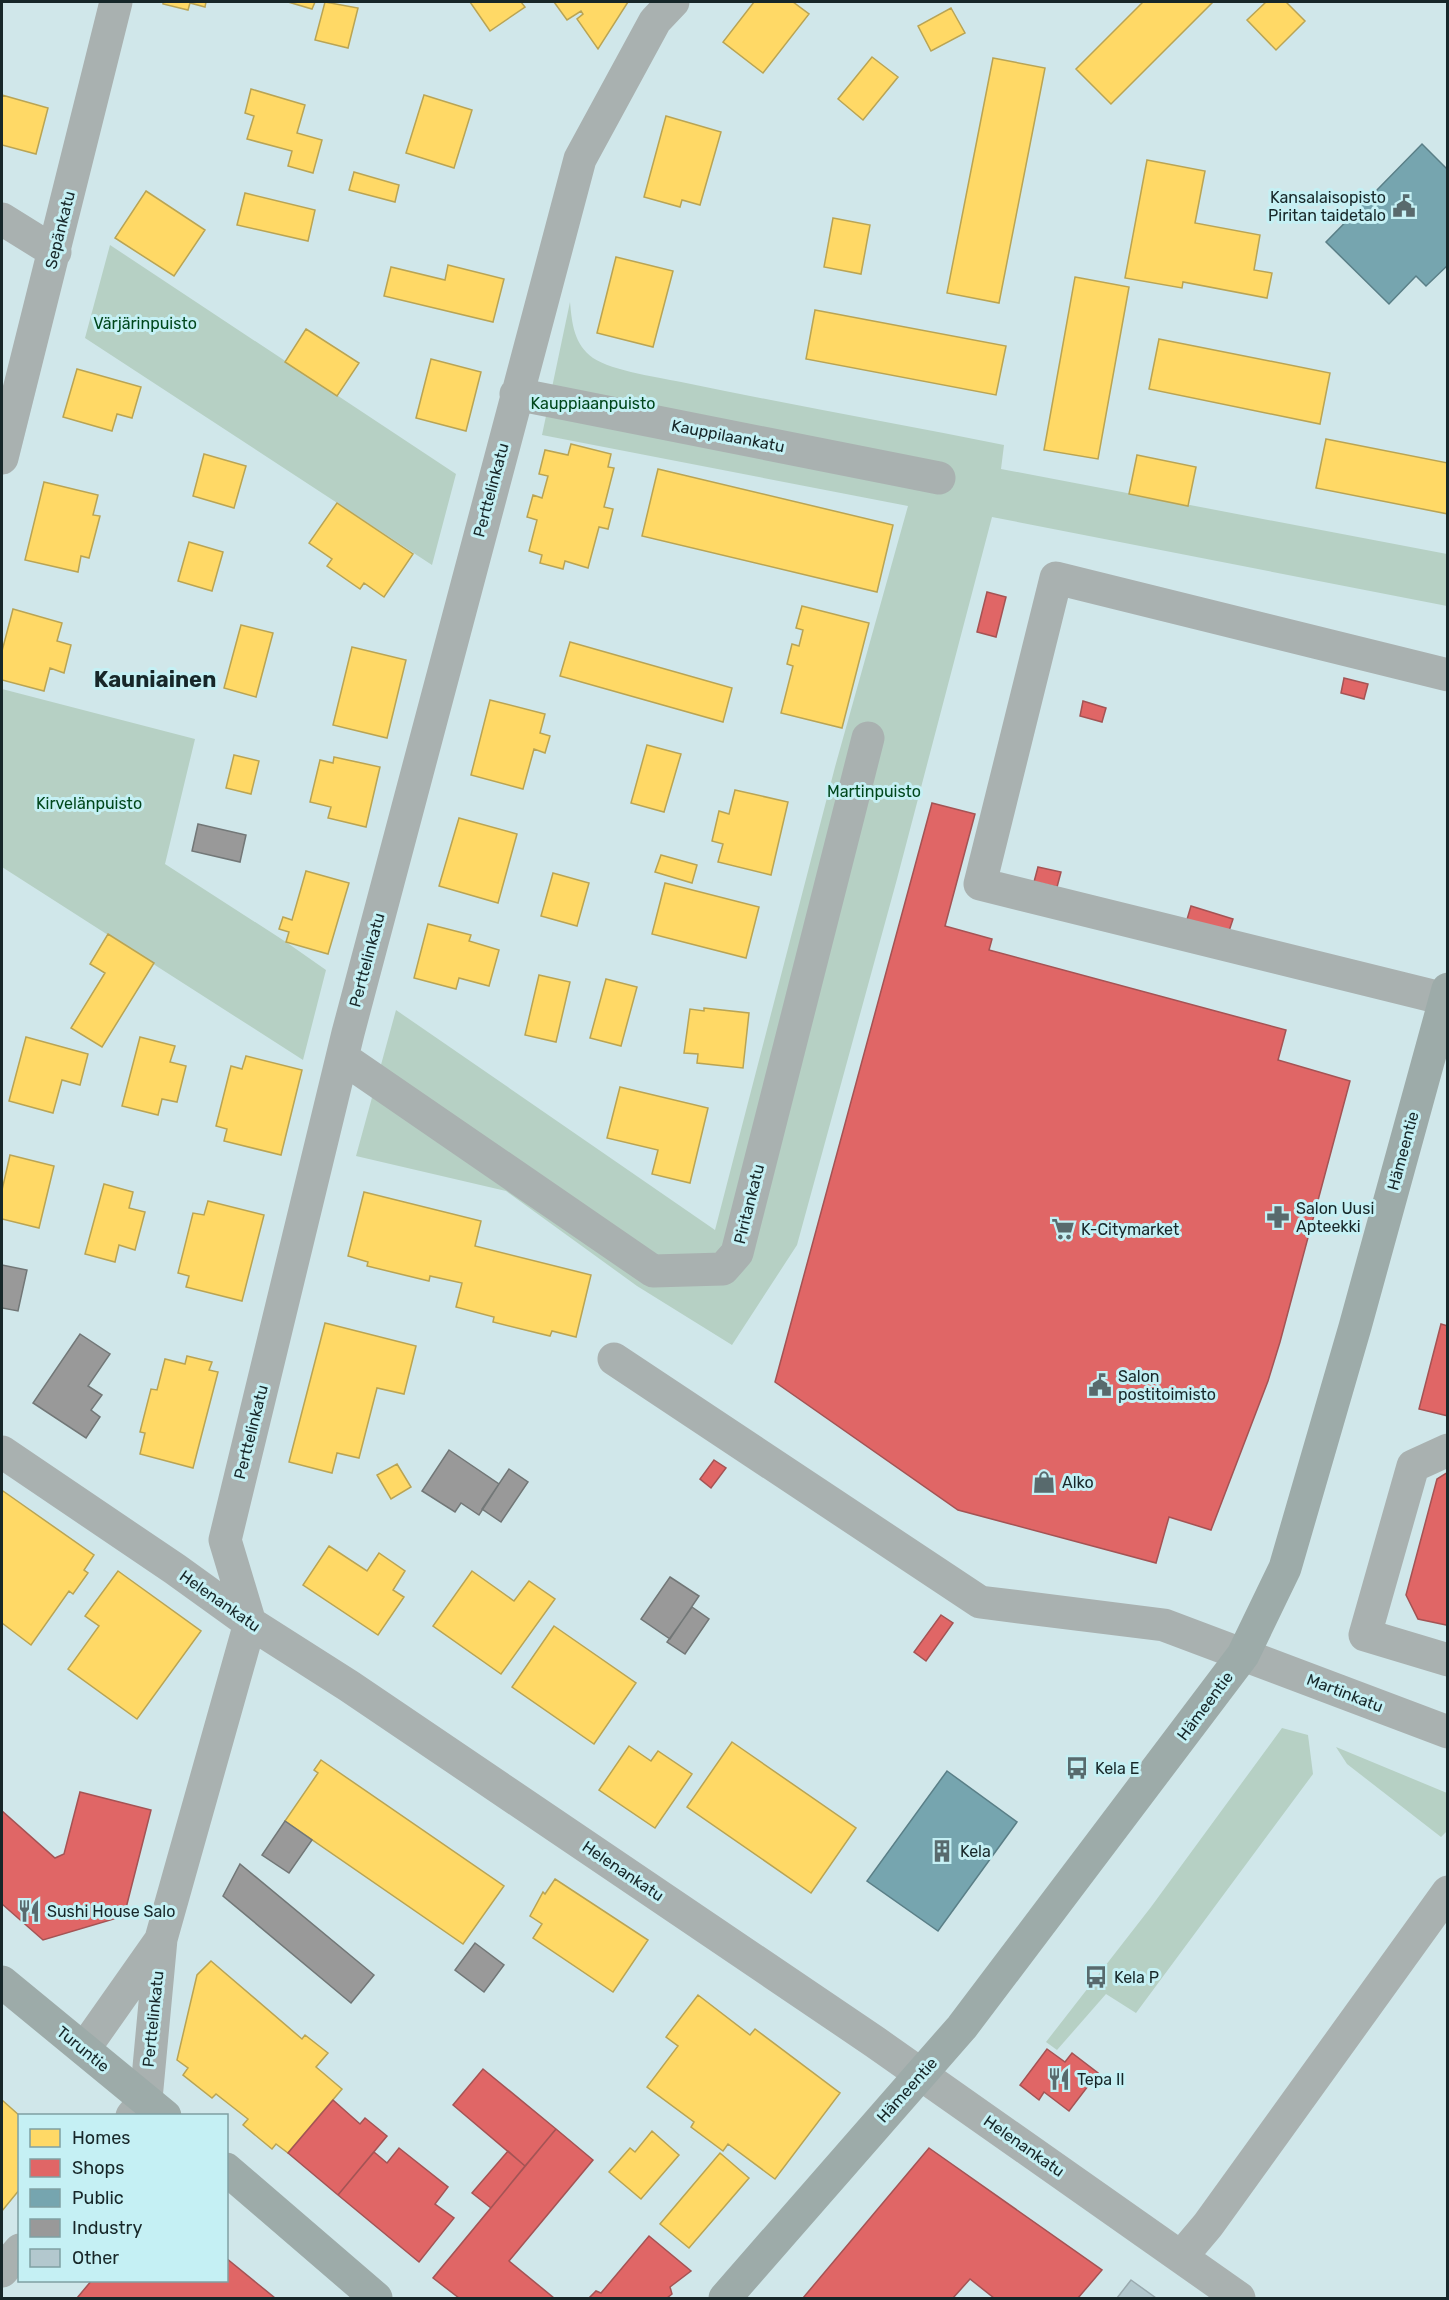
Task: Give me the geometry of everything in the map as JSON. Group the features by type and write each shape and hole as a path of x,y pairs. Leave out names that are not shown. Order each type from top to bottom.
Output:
{"main road":[{"name":"Hämeentie","path":"725,2298 962,2028 1243,1655 1285,1568 1355,1327 1446,994"},
{"name":"Turuntie","path":"2,1982 84,2049 147,2110"},
{"path":"228,2171 376,2298"}],"street":[{"name":"Sepänkatu","path":"2,458 116,2"},
{"name":"Perttelinkatu","path":"147,2110 161,1939 250,1623 225,1540 343,1058 516,394 580,159 655,21 673,2"},
{"path":"2,219 55,252"},
{"name":"Kauppilaankatu","path":"516,394 939,478"},
{"path":"1446,994 1338,972 980,884 1056,578 1448,675"},
{"name":"Piritankatu","path":"343,1058 653,1271 723,1269 737,1253 868,738"},
{"name":"Martinkatu","path":"614,1359 980,1602 1164,1625 1448,1732"},
{"path":"1448,1450 1413,1466 1365,1635 1448,1660"},
{"name":"Helenankatu","path":"2,1452 175,1569 250,1623 504,1790 922,2074 1239,2298"},
{"path":"1181,2257 1208,2225 1448,1892"},
{"name":"Perttelinkatu","path":"84,2049 161,1939"},
{"path":"2,2271 18,2252"}],"green space":[{"name":"Värjärinpuisto","path":"110,245 456,474 432,565 85,338"},
{"path":"570,302 573,326 578,340 593,358 612,367 1004,445 1001,469 1447,554 1447,606 992,517 897,879 797,1245 732,1345 637,1286 506,1191 356,1156 396,1010 715,1230 835,767 908,506 542,435"},
{"name":"Kirvelänpuisto","path":"2,689 195,739 165,864 326,970 303,1060 2,867"},
{"path":"1282,1728 1308,1735 1313,1774 1136,2013 1106,1994 1057,2050 1046,2042 1151,1907"},
{"path":"1336,1747 1447,1793 1447,1831 1441,1837 1347,1764"}],"building: Homes":[{"path":"163,2 206,2 205,7 190,3 188,10 163,4"},
{"path":"288,2 315,2 312,9"},
{"path":"325,2 358,8 348,48 315,40"},
{"path":"470,2 521,2 525,7 490,31"},
{"path":"554,2 628,2 598,49 577,19 583,14 581,11 567,20"},
{"path":"754,2 793,2 809,14 763,73 723,42"},
{"path":"1143,2 1213,2 1111,104 1076,69"},
{"path":"1266,2 1286,2 1305,21 1276,50 1247,20"},
{"path":"951,8 965,33 931,51 918,26"},
{"path":"872,57 898,77 863,120 838,99"},
{"path":"993,58 1045,68 999,303 947,293"},
{"path":"251,89 305,105 297,133 322,140 313,173 288,166 292,151 247,139 254,116 245,113"},
{"path":"2,95 48,108 36,154 2,145"},
{"path":"424,95 472,110 454,168 406,153"},
{"path":"666,116 721,132 700,205 682,200 680,207 644,197"},
{"path":"1147,160 1205,171 1195,223 1260,235 1254,270 1272,273 1267,298 1183,282 1182,288 1125,278"},
{"path":"354,172 399,185 395,202 349,190"},
{"path":"146,191 205,230 174,276 115,238"},
{"path":"245,193 315,210 308,241 237,225"},
{"path":"833,218 870,225 861,274 824,267"},
{"path":"616,257 673,271 653,347 597,333"},
{"path":"448,265 504,279 493,322 384,296 391,267 445,280"},
{"path":"1075,277 1129,287 1098,459 1044,450"},
{"path":"815,310 1006,346 996,395 806,359"},
{"path":"306,329 359,363 337,396 285,362"},
{"path":"1159,339 1330,373 1320,424 1149,389"},
{"path":"431,359 481,372 466,431 416,418"},
{"path":"77,369 141,387 132,418 117,414 112,431 63,417"},
{"path":"1326,439 1448,463 1448,514 1316,488"},
{"path":"571,444 611,454 608,467 614,468 604,507 613,509 608,529 599,527 588,568 565,561 563,569 540,563 542,555 529,551 537,520 527,517 533,495 542,498 548,476 539,474 545,450 568,455"},
{"path":"204,454 246,466 234,508 193,496"},
{"path":"1137,455 1196,467 1188,506 1129,494"},
{"path":"658,469 893,525 877,592 642,536"},
{"path":"44,482 98,495 93,515 100,516 89,558 81,556 78,572 25,560"},
{"path":"337,503 413,554 384,597 364,583 360,589 327,566 332,559 309,543"},
{"path":"189,542 223,552 212,591 178,581"},
{"path":"802,606 869,623 842,728 781,713 793,666 787,664 792,644 799,646 803,630 796,628"},
{"path":"13,609 62,623 57,641 71,645 64,673 50,668 44,691 2,680 2,651"},
{"path":"241,625 273,633 256,697 224,688"},
{"path":"570,642 732,688 723,722 560,676"},
{"path":"352,647 406,660 387,738 333,725"},
{"path":"490,700 545,714 540,733 550,736 545,753 534,749 523,789 471,775"},
{"path":"647,745 681,754 664,812 631,803"},
{"path":"234,755 259,761 251,794 226,788"},
{"path":"334,757 380,767 366,827 328,818 331,807 310,802 320,760 333,763"},
{"path":"735,790 788,802 771,875 718,862 723,844 712,841 719,811 729,814"},
{"path":"459,818 517,834 498,903 439,886"},
{"path":"661,855 697,865 692,883 655,872"},
{"path":"306,871 349,883 328,954 286,942 289,932 279,929 283,917 292,920"},
{"path":"553,873 589,883 577,926 541,916"},
{"path":"665,883 759,907 746,958 652,934"},
{"path":"428,924 471,935 469,941 499,950 489,986 459,978 456,989 414,978"},
{"path":"108,934 154,963 102,1047 71,1028 105,973 90,964"},
{"path":"539,975 570,982 556,1042 525,1035"},
{"path":"606,979 637,987 621,1046 590,1038"},
{"path":"704,1008 749,1013 743,1068 697,1063 698,1054 684,1053 690,1009 704,1011"},
{"path":"26,1037 88,1054 80,1085 62,1080 53,1113 9,1101"},
{"path":"140,1037 175,1046 170,1062 186,1066 177,1102 162,1099 158,1115 122,1106"},
{"path":"246,1056 302,1070 281,1155 224,1141 227,1129 216,1126 231,1066 242,1069"},
{"path":"620,1087 708,1108 690,1183 652,1174 658,1150 607,1138"},
{"path":"10,1155 54,1166 39,1228 2,1219 2,1190"},
{"path":"104,1184 133,1192 129,1208 145,1212 135,1250 119,1245 115,1262 85,1254"},
{"path":"364,1192 481,1221 475,1246 591,1275 576,1337 552,1331 550,1336 493,1322 494,1317 456,1307 462,1283 430,1276 429,1281 367,1266 368,1262 348,1256"},
{"path":"208,1201 264,1215 242,1301 186,1287 189,1276 178,1273 193,1213 204,1215"},
{"path":"325,1323 416,1346 404,1394 377,1388 359,1458 337,1453 332,1473 289,1462"},
{"path":"187,1356 212,1362 209,1370 218,1372 193,1468 140,1454 145,1433 140,1432 151,1389 157,1390 165,1359 185,1364"},
{"path":"397,1464 411,1487 391,1499 377,1475"},
{"path":"3,1491 94,1555 84,1570 88,1573 73,1594 69,1591 31,1645 2,1623"},
{"path":"329,1546 367,1571 379,1553 405,1571 393,1590 404,1597 378,1635 303,1585"},
{"path":"118,1571 201,1631 137,1719 68,1669 99,1626 85,1616"},
{"path":"472,1571 514,1601 529,1581 555,1599 501,1674 433,1626"},
{"path":"554,1626 636,1683 594,1744 512,1687"},
{"path":"732,1742 856,1828 811,1893 687,1807"},
{"path":"629,1746 651,1761 658,1751 692,1774 655,1828 599,1790"},
{"path":"321,1760 504,1886 463,1944 285,1821 318,1773 314,1770"},
{"path":"555,1879 648,1940 613,1992 533,1938 542,1924 530,1916 543,1892 545,1894"},
{"path":"211,1961 302,2039 305,2035 328,2053 316,2067 342,2089 288,2153 276,2144 272,2149 243,2125 248,2119 216,2094 212,2098 183,2075 188,2068 177,2060 197,1975"},
{"path":"698,1995 750,2035 755,2029 840,2093 775,2179 728,2144 723,2151 691,2127 694,2122 647,2087 678,2046 666,2037"},
{"path":"2,2100 18,2114 18,2191 2,2211"},
{"path":"652,2131 679,2155 641,2199 609,2172 630,2148 635,2152"},
{"path":"720,2153 749,2178 689,2248 660,2224"}],"building: Shops":[{"path":"987,592 1006,597 996,637 977,632"},
{"path":"1344,678 1368,684 1364,699 1341,693"},
{"path":"1083,701 1106,708 1102,722 1080,716"},
{"name":"K-Citymarket","path":"932,803 975,814 945,926 992,939 989,950 1286,1030 1278,1060 1350,1081 1268,1381 1211,1530 1169,1517 1156,1563 958,1510 775,1382"},
{"path":"1038,867 1061,872 1057,887 1034,882"},
{"path":"1191,906 1233,919 1228,934 1186,923"},
{"path":"1441,1324 1448,1326 1448,1416 1419,1409"},
{"path":"714,1460 726,1468 711,1488 700,1479"},
{"path":"1448,1472 1448,1625 1446,1625 1418,1619 1406,1595 1437,1479"},
{"path":"941,1615 953,1623 926,1661 914,1652"},
{"path":"80,1792 151,1810 124,1916 43,1940 2,1904 2,1811 55,1858 64,1854"},
{"name":"Tepa II","path":"1047,2049 1065,2062 1072,2053 1098,2073 1069,2111 1044,2092 1039,2100 1020,2085"},
{"path":"483,2069 556,2129 525,2166 453,2105"},
{"path":"333,2100 360,2124 365,2118 387,2136 338,2195 288,2153"},
{"path":"556,2129 593,2160 509,2261 554,2298 459,2298 433,2278"},
{"path":"399,2148 448,2187 435,2204 454,2218 419,2262 338,2195 374,2152 387,2163"},
{"path":"929,2148 1102,2270 1078,2298 994,2298 970,2279 953,2298 803,2298"},
{"path":"508,2151 525,2166 491,2208 472,2193"},
{"path":"649,2236 691,2271 670,2287 672,2294 667,2298 589,2298 596,2291 601,2293"},
{"path":"228,2260 275,2298 77,2298 90,2282 228,2282"}],"building: Public":[{"name":"Kansalaisopisto Piritan taidetalo","path":"1422,144 1448,170 1448,265 1426,286 1416,276 1389,304 1326,242"},
{"name":"Kela","path":"947,1771 1017,1822 938,1931 867,1881"}],"building: Industry":[{"path":"198,824 246,835 240,862 192,851"},
{"path":"2,1265 27,1270 18,1311 2,1308"},
{"path":"80,1334 110,1354 88,1386 102,1395 91,1410 100,1417 86,1438 33,1403"},
{"path":"449,1450 499,1484 479,1515 461,1503 455,1512 422,1491"},
{"path":"509,1469 528,1482 501,1522 482,1509"},
{"path":"670,1577 699,1596 670,1639 641,1619"},
{"path":"692,1607 709,1619 685,1654 667,1642"},
{"path":"285,1821 312,1840 289,1873 262,1855"},
{"path":"240,1864 374,1975 351,2003 223,1896"},
{"path":"475,1943 504,1965 484,1992 455,1970"}],"building: Other":[{"path":"1131,2280 1156,2298 1117,2298"}],"place":[{"name":"Kansalaisopisto Piritan taidetalo","path":"1404,206"},
{"name":"Salon Uusi Apteekki","path":"1278,1217"},
{"name":"K-Citymarket","path":"1063,1229"},
{"name":"Salon postitoimisto","path":"1100,1385"},
{"name":"Alko","path":"1044,1482"},
{"name":"Kela E","path":"1077,1768"},
{"name":"Kela","path":"942,1851"},
{"name":"Sushi House Salo","path":"29,1911"},
{"name":"Kela P","path":"1096,1977"},
{"name":"Tepa II","path":"1059,2079"}],"district":[{"name":"Kauniainen","path":"155,679"}],"park label":[{"name":"Kauppiaanpuisto","path":"593,403"},
{"name":"Martinpuisto","path":"874,791"}]}
